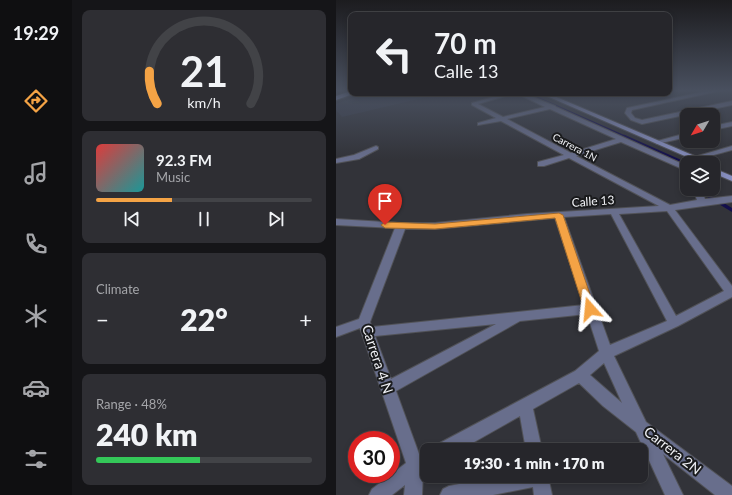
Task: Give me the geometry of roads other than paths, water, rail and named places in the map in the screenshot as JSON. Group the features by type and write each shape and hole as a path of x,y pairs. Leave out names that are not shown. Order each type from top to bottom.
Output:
{"street":[{"name":"Carrera 1N","path":"490,113 668,208"},
{"path":"480,124 527,113"},
{"path":"566,113 680,166"},
{"path":"584,113 686,156"},
{"path":"590,113 687,156"},
{"path":"628,113 633,119 642,122 686,113"},
{"path":"720,127 732,124"},
{"path":"657,142 680,137"},
{"path":"541,164 623,139"},
{"path":"336,161 356,157 376,148"},
{"path":"708,156 732,148"},
{"path":"720,169 732,174"},
{"path":"720,173 732,179"},
{"path":"700,196 702,202"},
{"name":"Calle 13","path":"337,224 435,226 559,215 668,208 713,200 728,199"},
{"path":"457,443 580,375 606,353 674,323 726,296 730,292 668,208"},
{"path":"614,212 674,323"},
{"name":"Carrera 2N","path":"559,215 606,353 641,427 729,495"},
{"name":"Carrera 4 N","path":"401,226 366,327 387,388 420,461"},
{"path":"336,332 366,327 519,316 590,309"},
{"path":"387,388 519,316"},
{"path":"580,375 608,401 641,427 674,495"},
{"path":"525,405 533,443"},
{"path":"378,495 420,464"},
{"name":"Carrera 4 N","path":"413,495 420,467"},
{"path":"449,495 506,483"},
{"path":"541,483 543,495"}],"waterway":[{"path":"572,113 626,137"},
{"path":"624,136 680,161"},
{"path":"709,196 732,210"}]}
